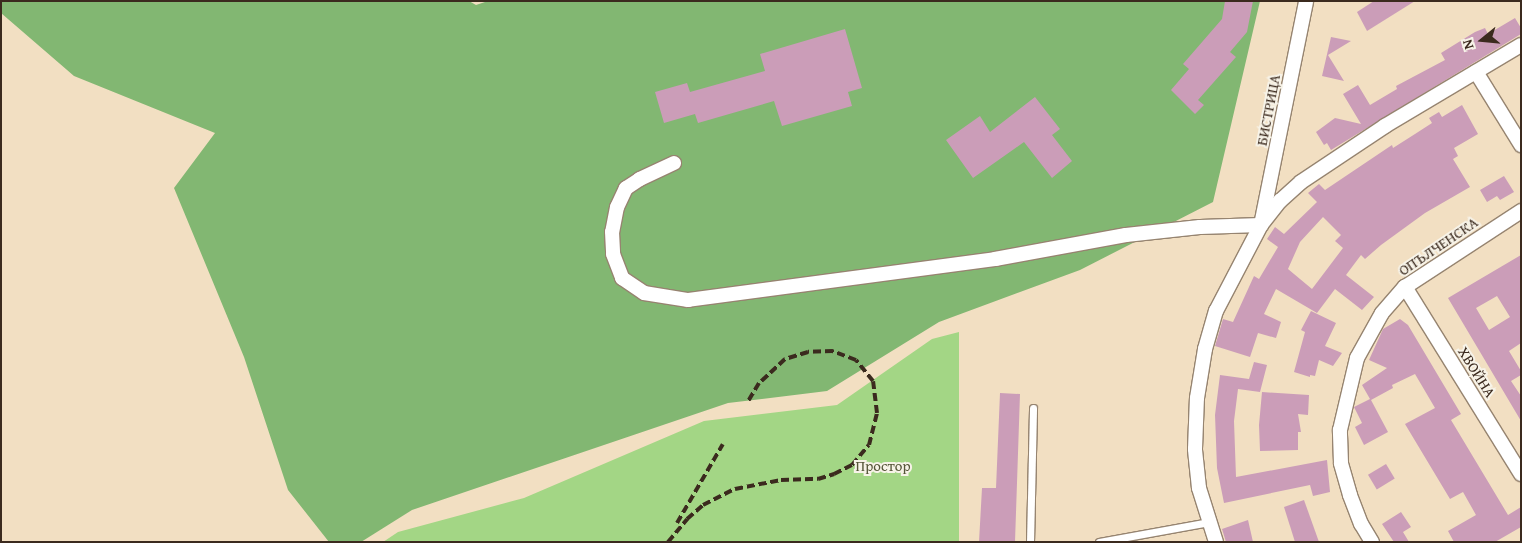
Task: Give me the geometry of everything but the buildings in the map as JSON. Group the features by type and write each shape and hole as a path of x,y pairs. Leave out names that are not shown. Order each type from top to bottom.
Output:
{"street":[{"name":"БИСТРИЦА","path":"1261,225 1306,1"},
{"path":"1216,542 1199,488 1195,450 1199,388 1216,311 1261,225 1280,201 1301,182 1385,126 1521,45"},
{"path":"1476,72 1521,145"},
{"path":"674,163 640,179 626,188 617,207 612,232 613,254 622,278 644,293 688,300 995,259 1126,235 1200,227 1261,225"},
{"name":"ОПЪЛЧЕНСКА","path":"1372,542 1361,524 1350,495 1341,462 1340,430 1357,358 1382,313 1405,287 1521,211"},
{"name":"ХВОЙНА","path":"1405,287 1521,474"}],"lane":[{"path":"1030,542 1033,408"},
{"path":"1099,542 1209,522"}],"green space":[{"path":"1,1 469,1 476,5 488,1 1260,1 1213,202 1080,270 939,322 827,391 728,403 412,510 361,542 329,542 288,490 244,357 174,188 215,133 74,76 1,13"},
{"name":"Простор","path":"959,332 959,542 383,542 398,532 524,498 704,421 837,405 932,339"}],"railway":[{"path":"668,542 687,519 703,505 735,489 781,480 818,479 852,465 869,445 877,413 873,381 856,360 833,351 808,352 785,359 759,383 748,401"},
{"path":"677,523 723,444"}]}
